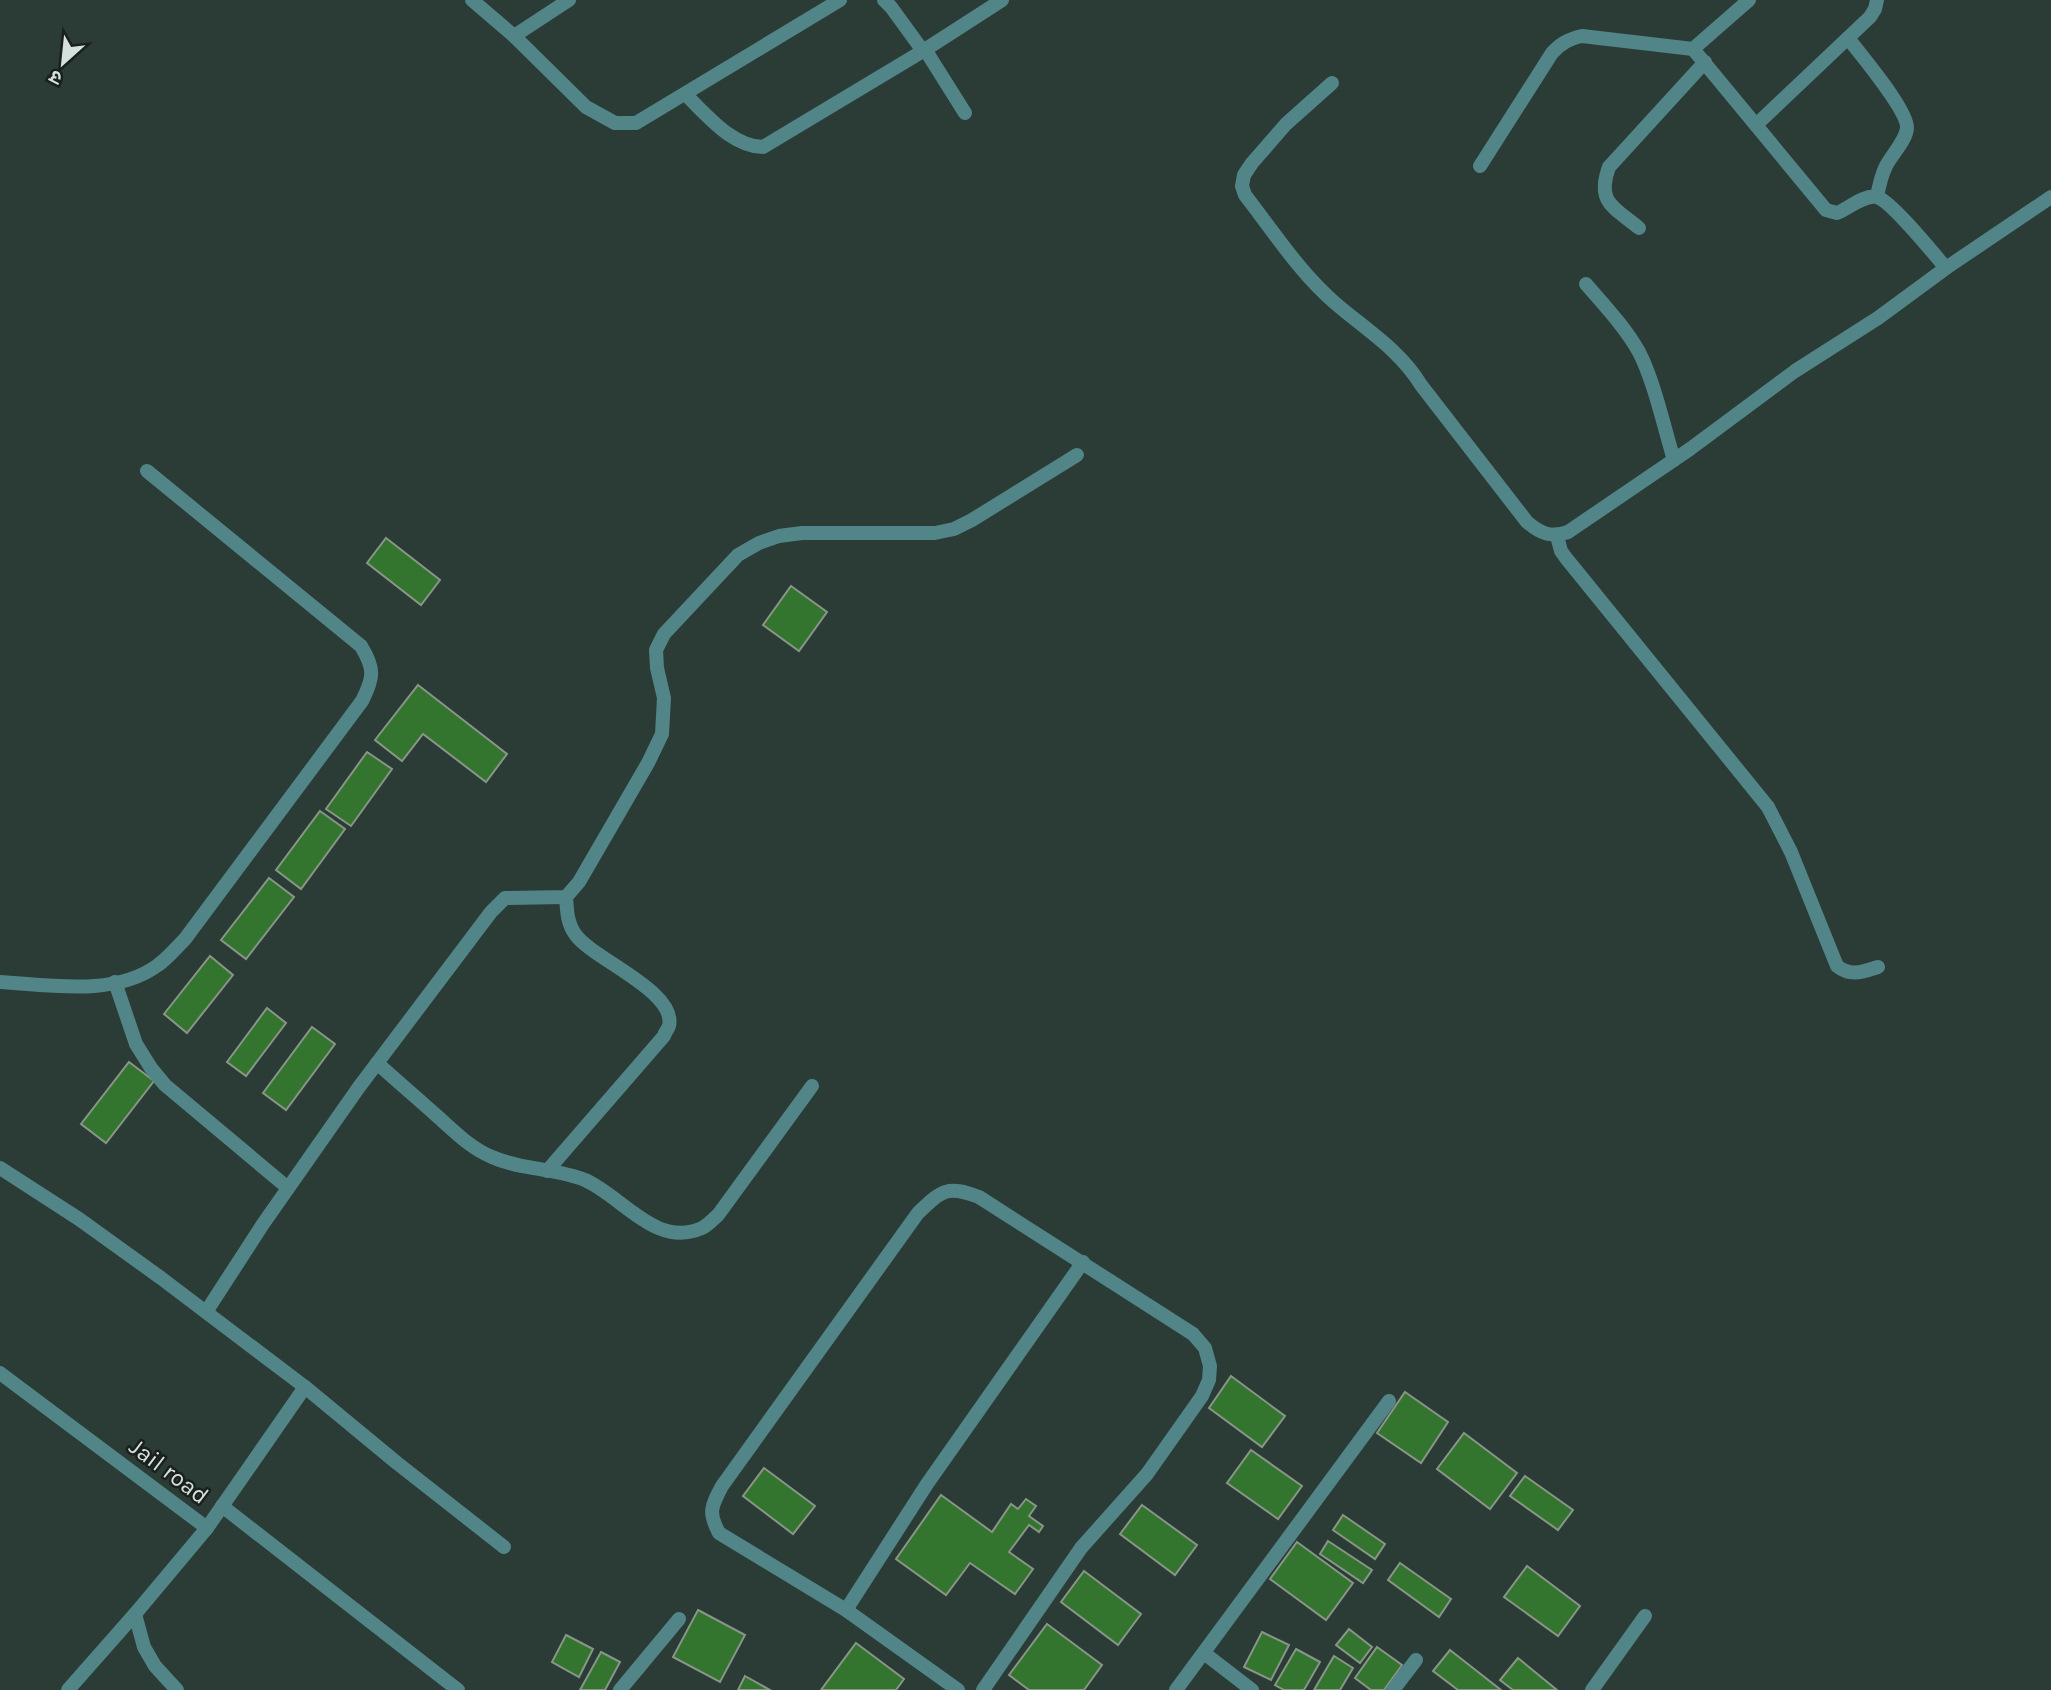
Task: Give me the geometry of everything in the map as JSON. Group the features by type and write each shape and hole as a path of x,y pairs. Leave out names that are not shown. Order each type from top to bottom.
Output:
{"street":[{"path":"472,0 514,36 586,107 615,123 636,124 840,0"},
{"path":"514,36 569,0"},
{"path":"884,0 923,51 926,51 965,113"},
{"path":"685,94 732,137 763,147 1002,0"},
{"path":"1693,49 1749,0"},
{"path":"1756,125 1870,18 1877,0"},
{"path":"1480,166 1560,44 1582,36 1693,49 1826,210 1837,213 1867,198 1877,197 1892,209 1946,268"},
{"path":"1848,38 1900,108 1907,128 1885,167 1877,197"},
{"path":"1639,228 1606,200 1603,190 1609,167 1705,62"},
{"path":"1332,83 1286,124 1252,163 1244,176 1242,186 1245,195 1297,263 1319,287 1412,369 1421,385 1527,522 1547,535 1557,536 1567,532 1674,460 1795,371 1878,318 2051,197"},
{"path":"1586,284 1614,316 1639,352 1674,460"},
{"path":"547,1171 664,1036 669,1025 668,1013 659,998 587,947 573,932 568,918 566,897 579,882 662,734 664,698 656,650 664,635 738,555 759,543 779,536 802,533 935,533 954,529 1077,454"},
{"path":"0,982 93,988 133,978 157,966 185,939 362,701 372,682 372,663 362,646 147,471"},
{"path":"1557,536 1566,558 1768,807 1791,852 1837,966 1845,972 1856,974 1878,967"},
{"path":"206,1312 288,1188 377,1063 491,912 505,898 566,897"},
{"path":"115,982 136,1044 151,1068 165,1084 288,1188"},
{"path":"377,1063 473,1148 513,1165 586,1181 645,1222 664,1231 688,1233 704,1227 718,1215 812,1086"},
{"path":"0,1168 79,1219 206,1312 305,1387 504,1547"},
{"path":"948,1687 846,1610 719,1533 711,1518 722,1486 918,1213 932,1199 946,1191 961,1190 979,1197 1192,1334 1205,1348 1210,1366 1209,1380 1202,1396 1161,1457 1082,1548 984,1690"},
{"path":"846,1610 927,1484 1083,1262"},
{"name":"Jail road","path":"0,1373 206,1528 68,1690"},
{"path":"206,1528 305,1387"},
{"path":"1176,1690 1389,1401"},
{"path":"222,1506 458,1690"},
{"path":"135,1614 144,1647 155,1666 175,1689"},
{"path":"1592,1690 1645,1616"},
{"path":"620,1690 679,1619"},
{"path":"1204,1653 1252,1690"},
{"path":"1393,1690 1416,1660"}],"building":[{"path":"386,538 440,580 421,605 367,563"},
{"path":"791,586 827,612 799,651 763,625"},
{"path":"418,685 507,754 486,782 423,734 402,761 375,740"},
{"path":"367,752 392,769 351,826 326,809"},
{"path":"320,811 345,829 301,889 276,870"},
{"path":"269,878 294,897 246,959 221,940"},
{"path":"210,956 233,975 187,1033 164,1014"},
{"path":"267,1008 286,1023 246,1076 227,1062"},
{"path":"312,1027 335,1044 286,1110 263,1093"},
{"path":"129,1062 154,1081 106,1143 81,1124"},
{"path":"1231,1376 1285,1416 1262,1447 1209,1408"},
{"path":"1405,1392 1448,1422 1421,1463 1377,1433"},
{"path":"1464,1433 1517,1473 1490,1509 1437,1469"},
{"path":"1251,1450 1302,1486 1278,1519 1227,1483"},
{"path":"764,1468 815,1506 793,1534 743,1496"},
{"path":"1525,1476 1573,1510 1558,1530 1510,1496"},
{"path":"941,1495 992,1532 1011,1504 1018,1509 1026,1499 1036,1506 1029,1516 1043,1526 1039,1532 1029,1525 1009,1552 1033,1569 1015,1594 970,1563 946,1595 896,1559"},
{"path":"1142,1505 1197,1545 1175,1575 1120,1534"},
{"path":"1343,1515 1385,1544 1375,1559 1333,1530"},
{"path":"1328,1541 1372,1570 1363,1583 1320,1554"},
{"path":"1297,1542 1353,1583 1326,1620 1270,1579"},
{"path":"1400,1563 1451,1599 1439,1617 1388,1580"},
{"path":"1527,1566 1580,1606 1558,1636 1504,1597"},
{"path":"1084,1571 1141,1614 1118,1645 1061,1602"},
{"path":"698,1610 745,1635 720,1682 673,1657"},
{"path":"1047,1624 1102,1665 1084,1690 1029,1690 1009,1675"},
{"path":"1349,1629 1372,1647 1360,1663 1336,1645"},
{"path":"1262,1632 1289,1645 1271,1680 1244,1667"},
{"path":"566,1635 593,1649 579,1677 552,1662"},
{"path":"856,1643 904,1679 896,1690 821,1690"},
{"path":"1377,1647 1402,1665 1384,1690 1371,1690 1355,1678"},
{"path":"1296,1649 1320,1662 1304,1690 1284,1690 1275,1685"},
{"path":"1450,1650 1501,1690 1458,1690 1433,1671"},
{"path":"601,1652 620,1662 605,1690 580,1690"},
{"path":"1334,1656 1353,1668 1340,1690 1314,1690"},
{"path":"1518,1658 1557,1690 1513,1690 1500,1680"},
{"path":"745,1676 770,1690 738,1690"}]}
